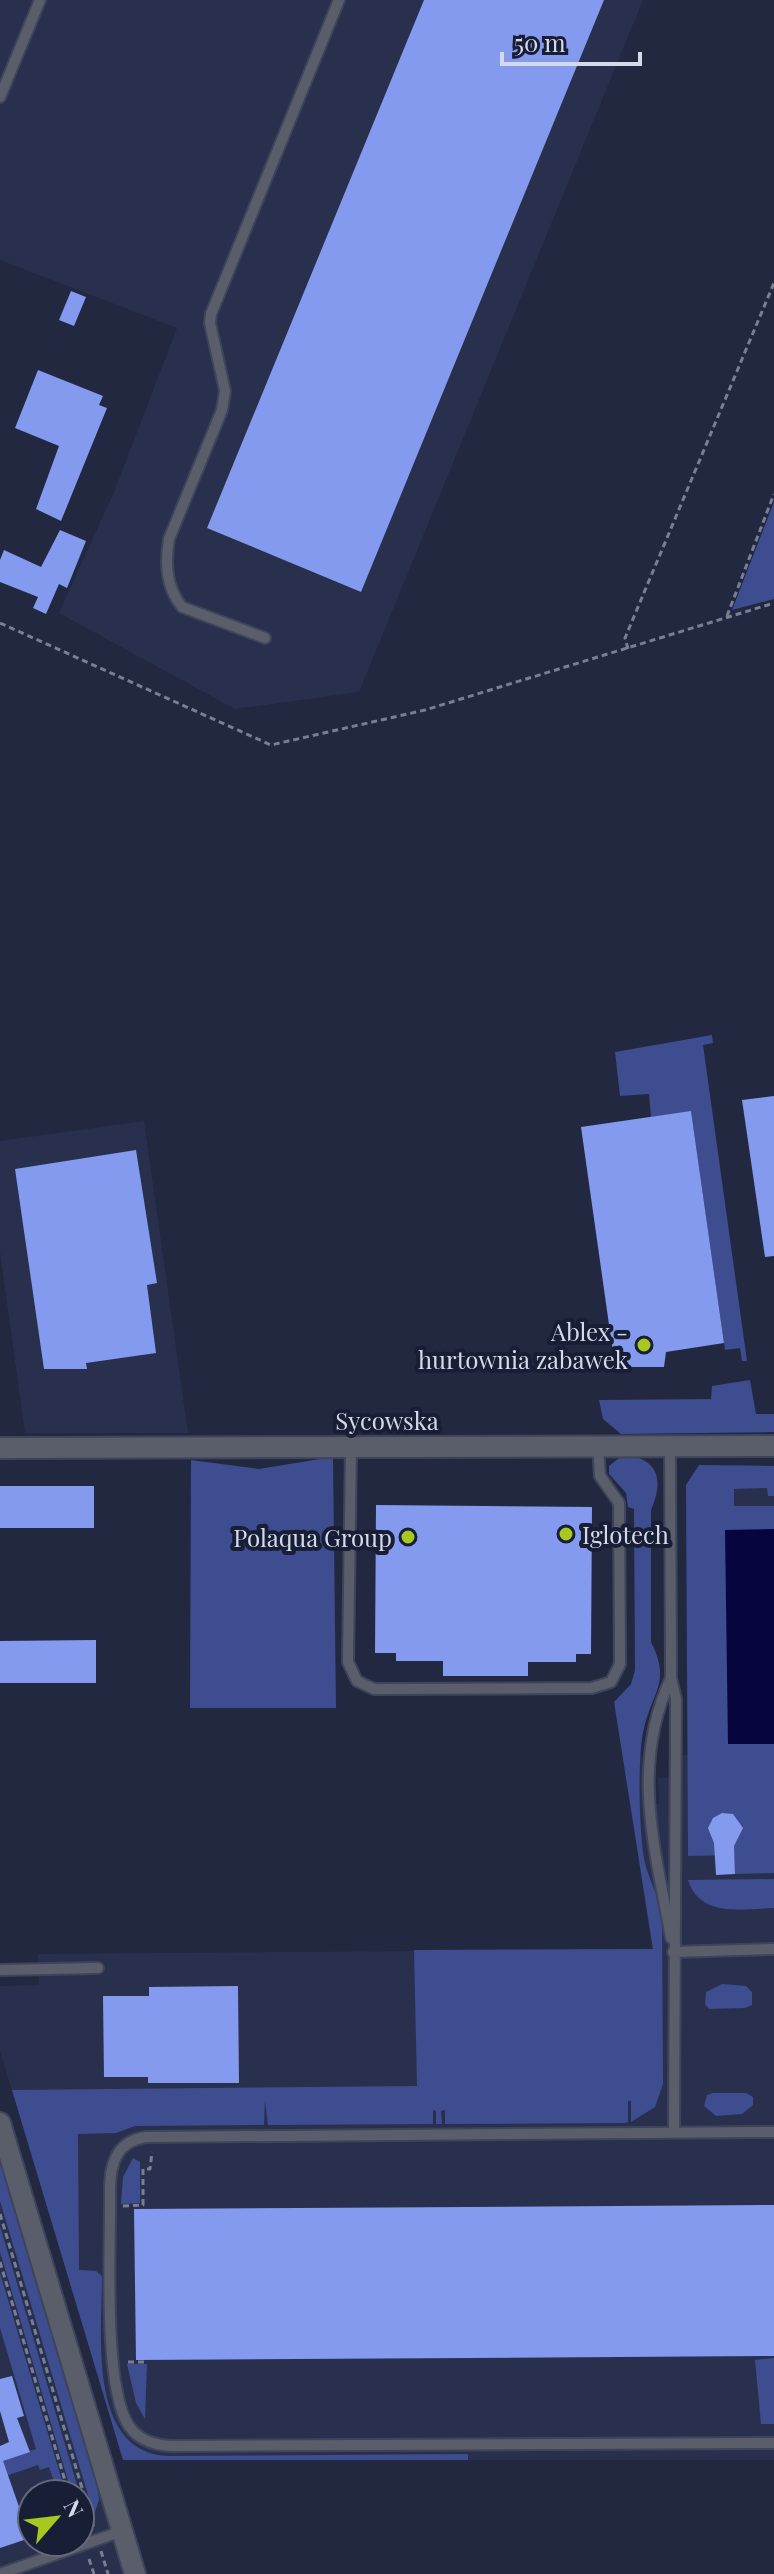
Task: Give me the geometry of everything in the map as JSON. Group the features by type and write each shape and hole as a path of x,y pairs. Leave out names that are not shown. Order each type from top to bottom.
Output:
{"street":[{"name":"Sycowska","path":"0,1448 774,1446"},
{"path":"0,2123 135,2574"}],"lane":[{"path":"0,97 40,0"},
{"path":"265,638 182,607 168,579 166,555 169,539 222,410 225,391 210,323 211,314 339,0"},
{"path":"351,1446 348,1662 357,1681 374,1689 592,1688 611,1682 620,1664 619,1503 600,1476 598,1446"},
{"path":"670,1446 671,1678 676,1699 674,2132"},
{"path":"671,1678 649,1751 650,1839 664,1891 673,1952"},
{"path":"673,1952 774,1949"},
{"path":"0,1970 98,1968"},
{"path":"774,2132 136,2138 118,2153 110,2171 113,2372 123,2415 142,2439 171,2446 774,2443"},
{"path":"0,2574 122,2531"}],"path":[{"path":"628,649 625,638 774,283"},
{"path":"727,616 774,494"},
{"path":"0,623 271,745 425,710 774,603"},
{"path":"123,2206 143,2205 143,2169 150,2169 150,2155 156,2149"},
{"path":"0,2214 108,2574"},
{"path":"0,2262 64,2478"},
{"path":"125,2369 124,2362 147,2362"}],"shaded area":[{"path":"0,0 643,0 359,692 235,709 59,613 114,492 177,328 0,260"},
{"path":"774,502 774,599 732,610"},
{"path":"712,1035 713,1043 703,1045 747,1361 742,1361 740,1348 725,1350 691,1112 651,1117 649,1094 620,1096 615,1052"},
{"path":"144,1121 188,1433 25,1433 0,1252 0,1141"},
{"path":"750,1380 756,1414 774,1414 774,1432 621,1434 603,1419 599,1400 711,1399 712,1386"},
{"path":"623,1455 635,1457 651,1466 657,1480 651,1510 651,1642 657,1655 660,1677 644,1728 640,1776 643,1851 662,1915 663,2084 655,2107 631,2122 631,2101 628,2101 628,2122 624,2123 445,2124 445,2110 441,2111 442,2124 436,2124 436,2111 433,2110 433,2124 268,2125 265,2100 264,2125 135,2126 116,2133 78,2134 79,2270 96,2271 102,2276 101,2357 104,2386 111,2412 123,2434 141,2449 167,2456 468,2454 468,2460 123,2460 12,2090 417,2086 414,1950 653,1949 614,1702 631,1684 635,1670 634,1509 628,1507 626,1493 609,1474 609,1466"},
{"path":"333,1459 336,1708 190,1708 191,1460 259,1469"},
{"path":"699,1465 774,1466 774,1496 768,1496 767,1488 734,1489 734,1506 774,1506 774,1873 735,1874 734,1855 688,1856 686,1485"},
{"path":"738,1465 774,1466 774,2460 123,2460 0,2051 0,1986 39,1985 38,1954 652,1949 623,1753 642,1755 643,1804 659,1804 658,1778 682,1778 681,1755 688,1755 690,1516"},
{"path":"774,1529 774,1744 728,1744 725,1530"},
{"path":"774,1879 774,1908 736,1910 702,1901 688,1880"},
{"path":"722,1984 746,1986 752,1992 752,2005 709,2009 705,2004 706,1992"},
{"path":"746,2093 753,2097 753,2105 742,2114 716,2116 704,2106 707,2095"},
{"path":"0,2123 135,2574 0,2574"},
{"path":"0,2158 97,2481 99,2500 96,2509 96,2478 83,2478 0,2201"},
{"path":"133,2158 140,2162 140,2203 121,2204 123,2177"},
{"path":"0,2226 75,2478 67,2478 0,2252"},
{"path":"0,2273 61,2478 53,2478 49,2467 40,2470 38,2465 0,2478 0,2462 36,2449 0,2328"},
{"path":"774,2358 774,2424 761,2424 755,2360"},
{"path":"127,2364 147,2364 145,2419 136,2403"}],"building":[{"path":"424,0 604,0 361,592 207,528"},
{"path":"71,291 86,297 74,326 59,320"},
{"path":"38,370 103,396 99,405 107,408 61,521 36,509 59,446 15,428"},
{"path":"60,530 86,541 67,588 59,584 46,614 33,608 38,597 0,582 0,560 4,550 41,567"},
{"path":"774,1096 774,1256 765,1257 742,1100"},
{"path":"691,1111 724,1343 666,1352 664,1367 615,1367 581,1127"},
{"path":"136,1150 157,1283 147,1285 156,1353 86,1363 87,1369 44,1369 15,1169"},
{"path":"0,1486 94,1486 94,1528 0,1528"},
{"path":"376,1505 592,1507 591,1654 576,1654 576,1662 528,1662 528,1676 443,1676 443,1661 396,1661 396,1653 375,1653"},
{"path":"96,1640 96,1683 0,1683 0,1641"},
{"path":"722,1813 733,1814 743,1828 734,1846 735,1874 716,1875 714,1843 708,1828 713,1818"},
{"path":"238,1986 239,2083 148,2083 148,2077 104,2077 103,1996 149,1996 149,1987"},
{"path":"774,2205 774,2356 136,2360 134,2209"},
{"path":"12,2376 24,2416 17,2418 30,2452 3,2461 16,2498 16,2543 0,2548 0,2446 9,2442 0,2411 0,2379"}],"place":[{"name":"Ablex - hurtownia zabawek","path":"644,1345"},
{"name":"Iglotech","path":"566,1534"},
{"name":"Polaqua Group","path":"408,1537"}]}
